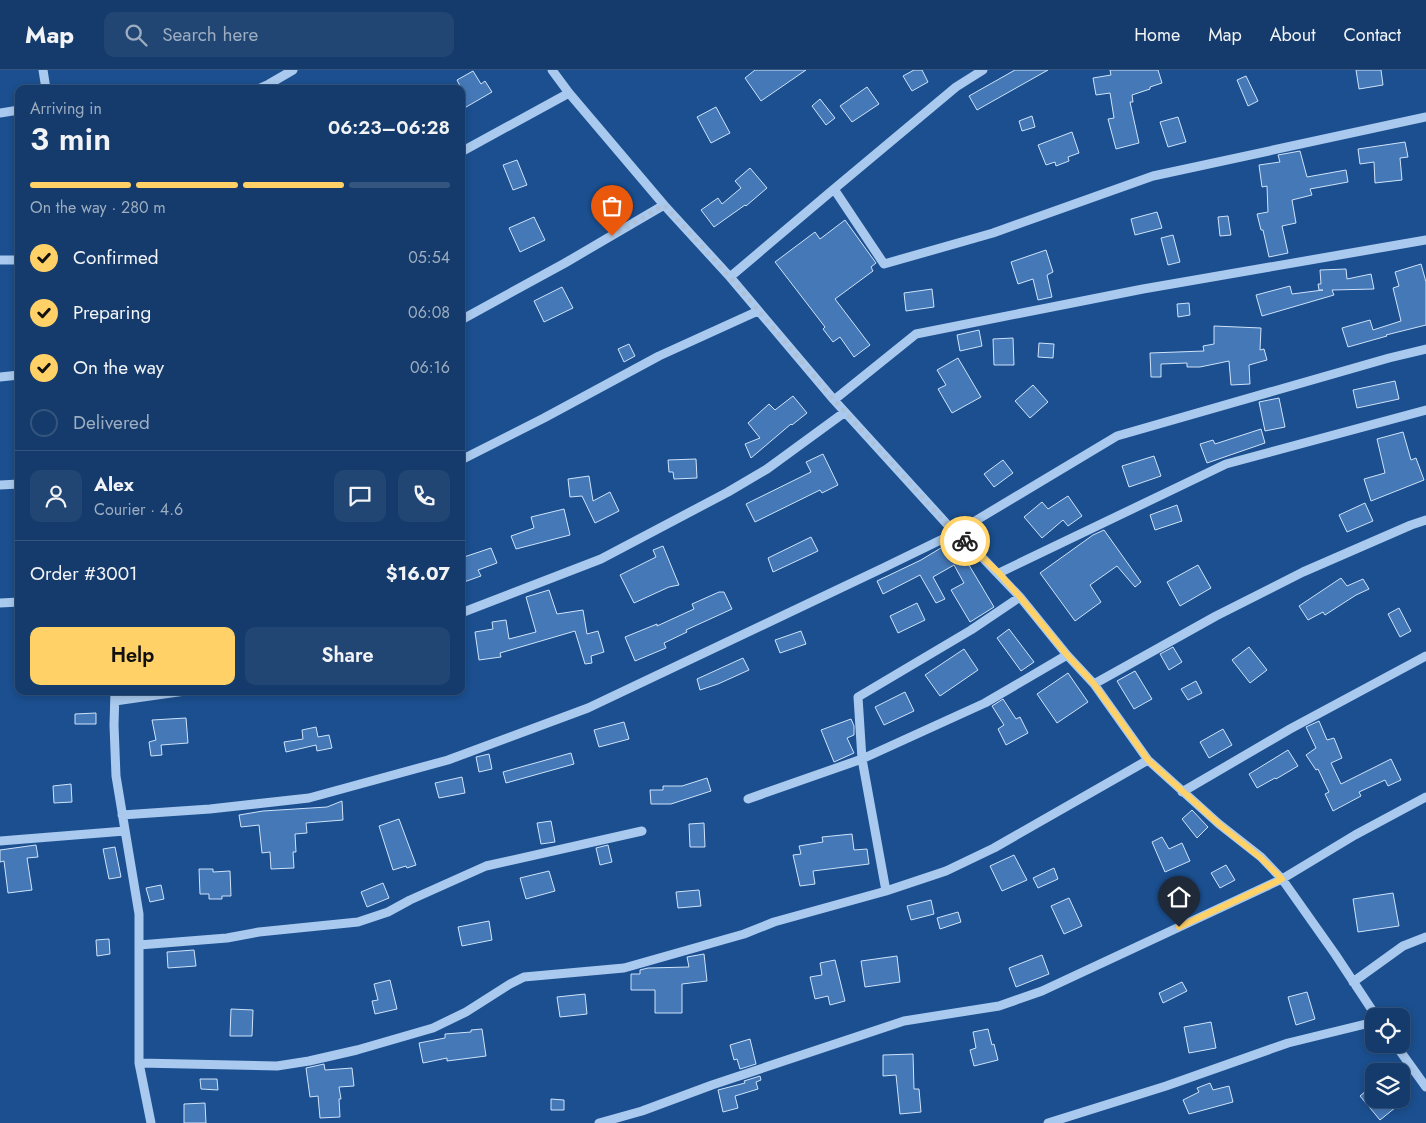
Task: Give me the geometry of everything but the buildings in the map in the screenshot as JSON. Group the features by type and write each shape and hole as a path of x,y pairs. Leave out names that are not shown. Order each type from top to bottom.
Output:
{"street":[{"path":"43,70 45,85"},
{"path":"267,85 293,70"},
{"path":"552,70 568,93 664,205 730,277 834,400 955,533 999,573 1020,597 1067,655 1094,684 1148,760 1182,792 1261,858 1282,879 1371,1008"},
{"path":"730,277 956,87 983,70"},
{"path":"465,150 568,93"},
{"path":"0,113 15,111"},
{"path":"834,190 884,264 993,233 1153,176 1426,117"},
{"path":"465,318 565,263 664,205"},
{"path":"834,400 916,334 1143,289 1426,240"},
{"path":"0,260 15,260"},
{"path":"465,458 659,356 758,311"},
{"path":"122,815 210,809 309,798 448,760 588,708 955,533 1117,436 1380,360 1426,349"},
{"path":"0,377 15,375"},
{"path":"999,573 1226,464 1426,410"},
{"path":"465,611 601,560 752,478 845,412"},
{"path":"0,485 15,484"},
{"path":"1094,684 1216,616 1303,572 1426,520"},
{"path":"886,891 862,759 858,697 971,630 1020,597"},
{"path":"0,603 15,602"},
{"path":"748,800 862,759 985,703 1067,655"},
{"path":"1182,792 1290,729 1426,656"},
{"path":"115,695 116,776 139,914 139,1063 151,1123"},
{"path":"115,701 157,695"},
{"path":"139,1063 277,1066 328,1057 433,1028 466,1012 524,977 624,968 744,934 774,922 886,891 946,871 994,848 1148,760"},
{"path":"599,1123 642,1111 712,1085 904,1021 999,1006 1042,991 1282,879 1355,835 1426,797"},
{"path":"0,841 125,831"},
{"path":"139,945 227,938 259,932 358,922 388,912 410,900 486,866 642,831"},
{"path":"1353,982 1402,946 1426,937"},
{"path":"1048,1123 1166,1086 1288,1042 1365,1024"},
{"path":"1401,1053 1426,1087"}],"way so far":[{"path":"612,236 664,205 730,277 834,400 955,533 965,541"}],"route":[{"path":"965,541 999,573 1067,655 1094,684 1148,760 1182,792 1261,858 1282,879 1179,927"}]}
